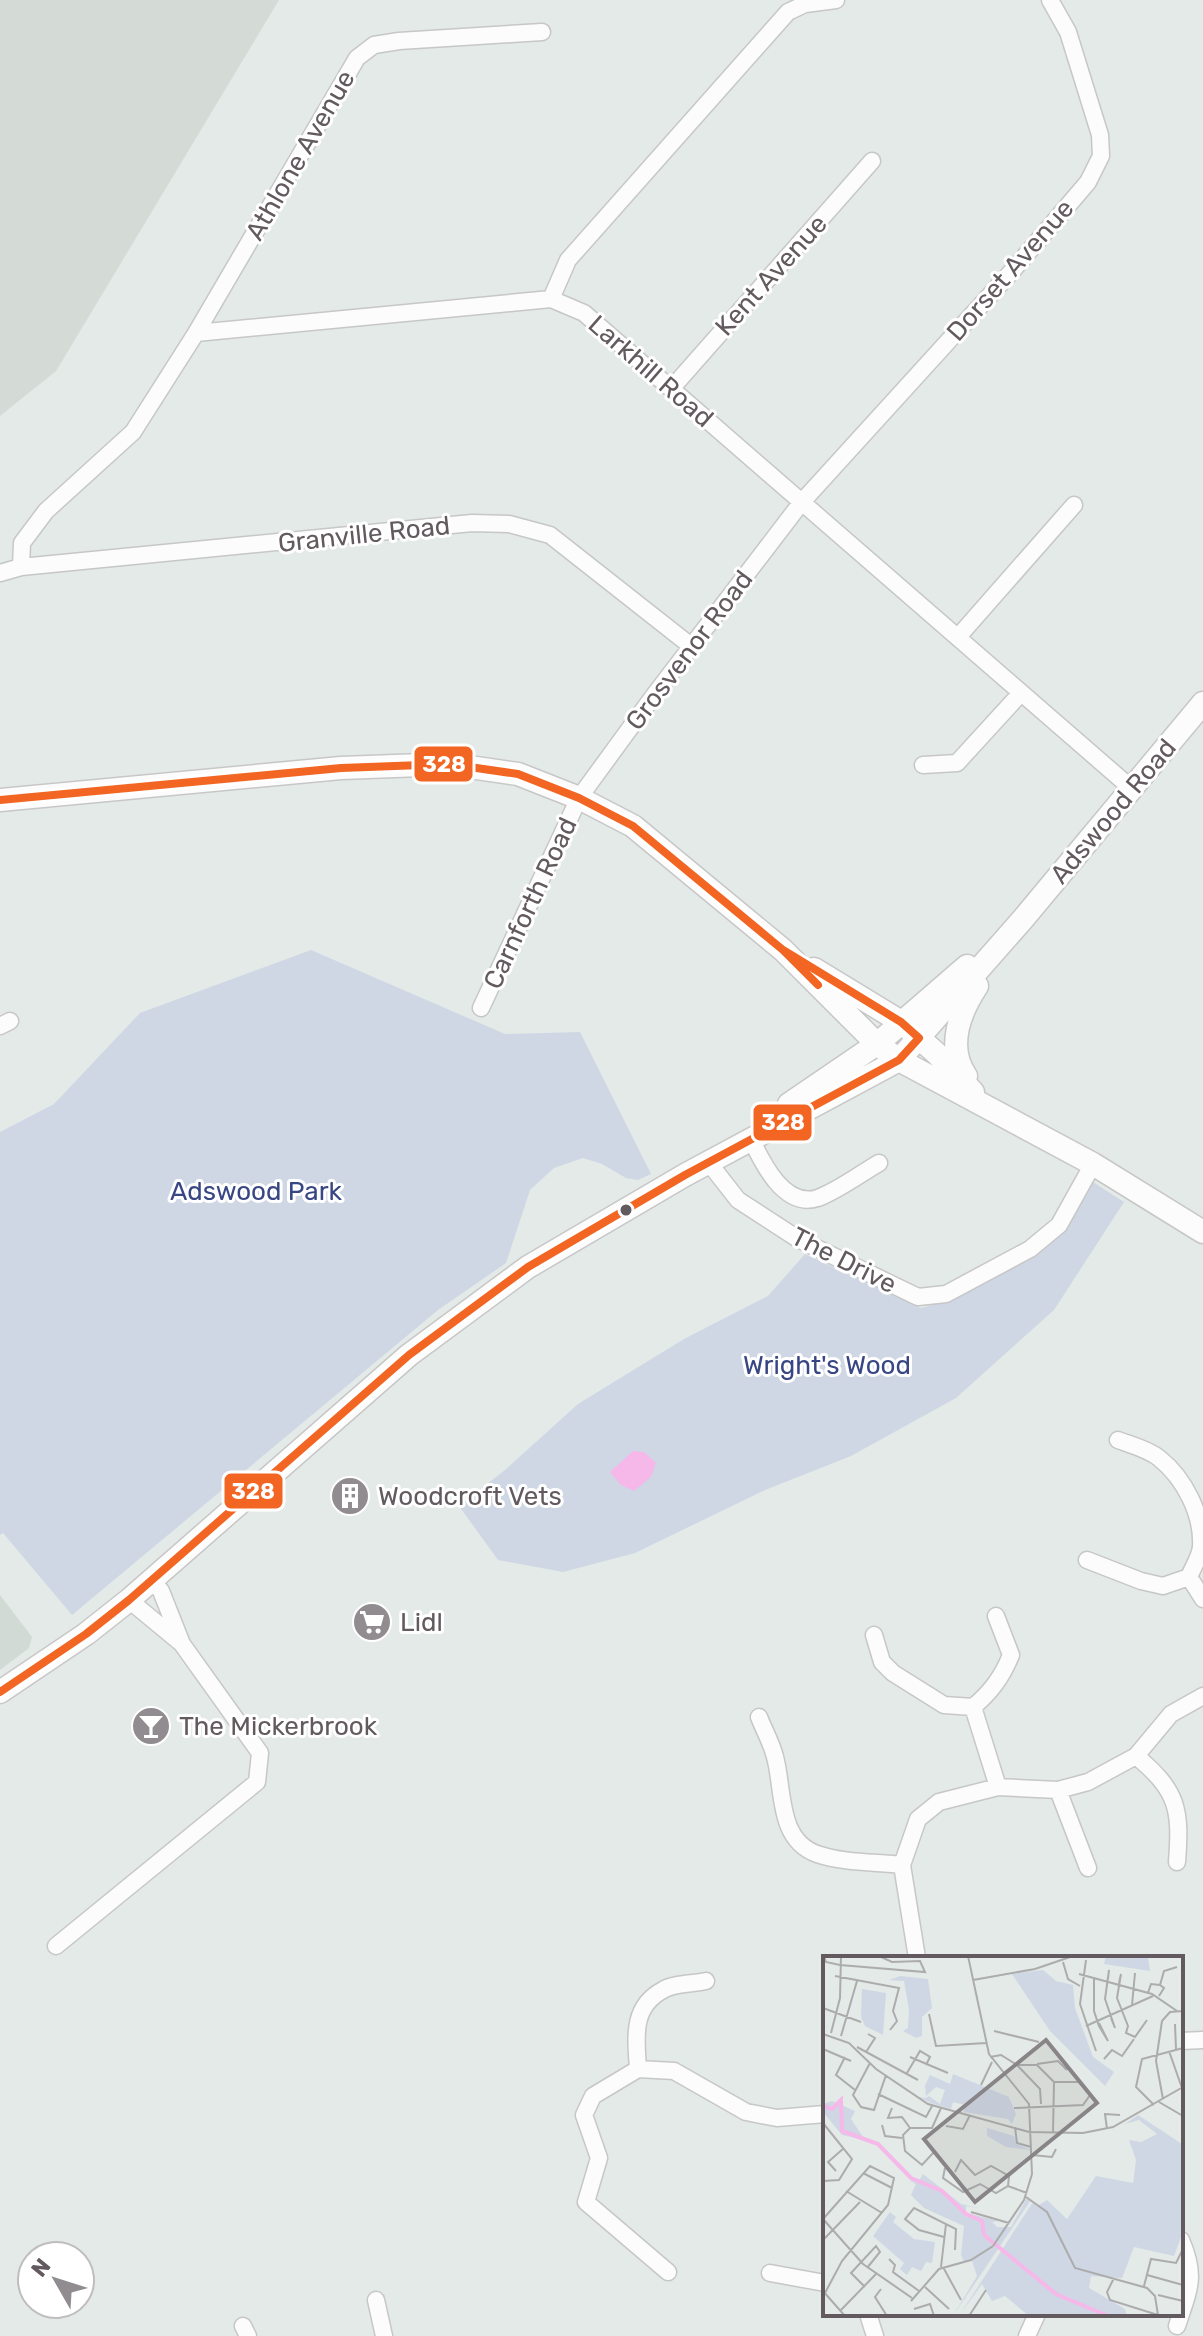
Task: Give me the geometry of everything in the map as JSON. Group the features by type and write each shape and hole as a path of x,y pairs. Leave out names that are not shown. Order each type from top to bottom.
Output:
{"street":[{"path":"21,567 22,543 46,511 133,432 196,333 551,299 568,260 788,12 805,4 836,0"},
{"name":"Dorset Avenue","path":"801,503 1013,270 1088,182 1101,156 1100,135 1068,32 1050,0"},
{"name":"Athlone Avenue","path":"196,333 357,58 374,45 399,41 542,32"},
{"name":"Kent Avenue","path":"671,389 872,161"},
{"name":"Larkhill Road","path":"551,299 584,313 1131,788"},
{"name":"Grosvenor Road","path":"579,798 801,503"},
{"path":"958,637 1074,505"},
{"name":"Granville Road","path":"0,573 21,567 472,523 509,524 550,535 691,646"},
{"path":"923,765 957,763 1021,693"},
{"name":"Adswood Road","path":"685,1175 899,1060 1023,919 1203,703"},
{"path":"0,800 341,768 449,764 518,774 579,798 633,826 783,950 877,1044 899,1060 1093,1164 1203,1232"},
{"name":"Carnforth Road","path":"481,1008 579,798"},
{"name":"Adswood Road","path":"685,1175 877,1044 1023,919"},
{"name":"Adswood Road","path":"986,1105 962,1070 955,1050 956,1030 966,1003 1023,919"},
{"path":"783,950 901,1022 986,1105"},
{"path":"751,1139 770,1174 782,1188 803,1198 816,1199 879,1163"},
{"name":"The Drive","path":"709,1163 738,1200 798,1239 918,1297 946,1294 1030,1249 1059,1225 1093,1164"},
{"path":"0,1692 86,1634 129,1600 409,1355 528,1267 685,1175"},
{"path":"1087,1560 1163,1586 1189,1577 1201,1550 1200,1525 1192,1501 1178,1478 1157,1456 1118,1440"},
{"path":"1189,1577 1203,1599"},
{"path":"56,1946 257,1782 260,1753 182,1644 161,1591 152,1580"},
{"path":"129,1600 182,1644"},
{"path":"874,1635 882,1662 893,1673 944,1705 973,1707 989,1693 1011,1655 996,1616"},
{"path":"917,1956 902,1865 918,1819 939,1802 998,1787 1058,1790 1088,1782 1136,1756 1171,1714 1203,1696"},
{"path":"973,1707 998,1787"},
{"path":"759,1717 775,1754 784,1817 796,1838 812,1852 831,1858 902,1865"},
{"path":"1136,1756 1159,1775 1171,1796 1180,1821 1177,1862"},
{"path":"1058,1790 1088,1868"},
{"path":"638,2069 635,2026 644,2008 663,1989 706,1981"},
{"path":"1183,2041 1203,2040"},
{"path":"668,2272 586,2202 599,2158 584,2115 593,2096 638,2069 674,2071 746,2112 777,2118 823,2120"},
{"path":"1177,2326 1196,2298 1190,2261 1183,2245"},
{"path":"770,2273 823,2283"},
{"path":"376,2300 384,2336"},
{"path":"869,2316 875,2336"},
{"path":"1027,2336 1036,2316"}],"shaded area":[{"path":"0,0 279,0 56,371 0,416"},
{"path":"633,1451 644,1452 656,1463 651,1477 634,1491 621,1485 610,1472"},
{"path":"0,1595 32,1637 29,1648 0,1670"}],"green space":[{"name":"Adswood Park","path":"311,950 505,1034 580,1032 651,1174 638,1180 626,1178 602,1164 583,1158 554,1168 530,1190 506,1263 438,1310 72,1615 3,1533 0,1535 0,1132 54,1104 140,1013"},
{"name":"Wright's Wood","path":"1093,1182 1124,1202 1054,1310 956,1398 851,1456 765,1490 635,1553 563,1572 498,1560 459,1506 505,1470 578,1404 684,1339 768,1296 805,1254 921,1308 951,1300 1037,1254 1068,1227"}],"transit line":[{"name":"328","path":"0,800 341,768 449,764 518,774 579,798 633,826 783,950 818,985"},
{"name":"328","path":"0,1692 86,1634 129,1600 409,1355 528,1267 685,1175 899,1060 919,1038 901,1022 783,950"}],"place":[{"name":"Woodcroft Vets","path":"350,1496"},
{"name":"Lidl","path":"372,1622"},
{"name":"The Mickerbrook","path":"151,1726"}]}
